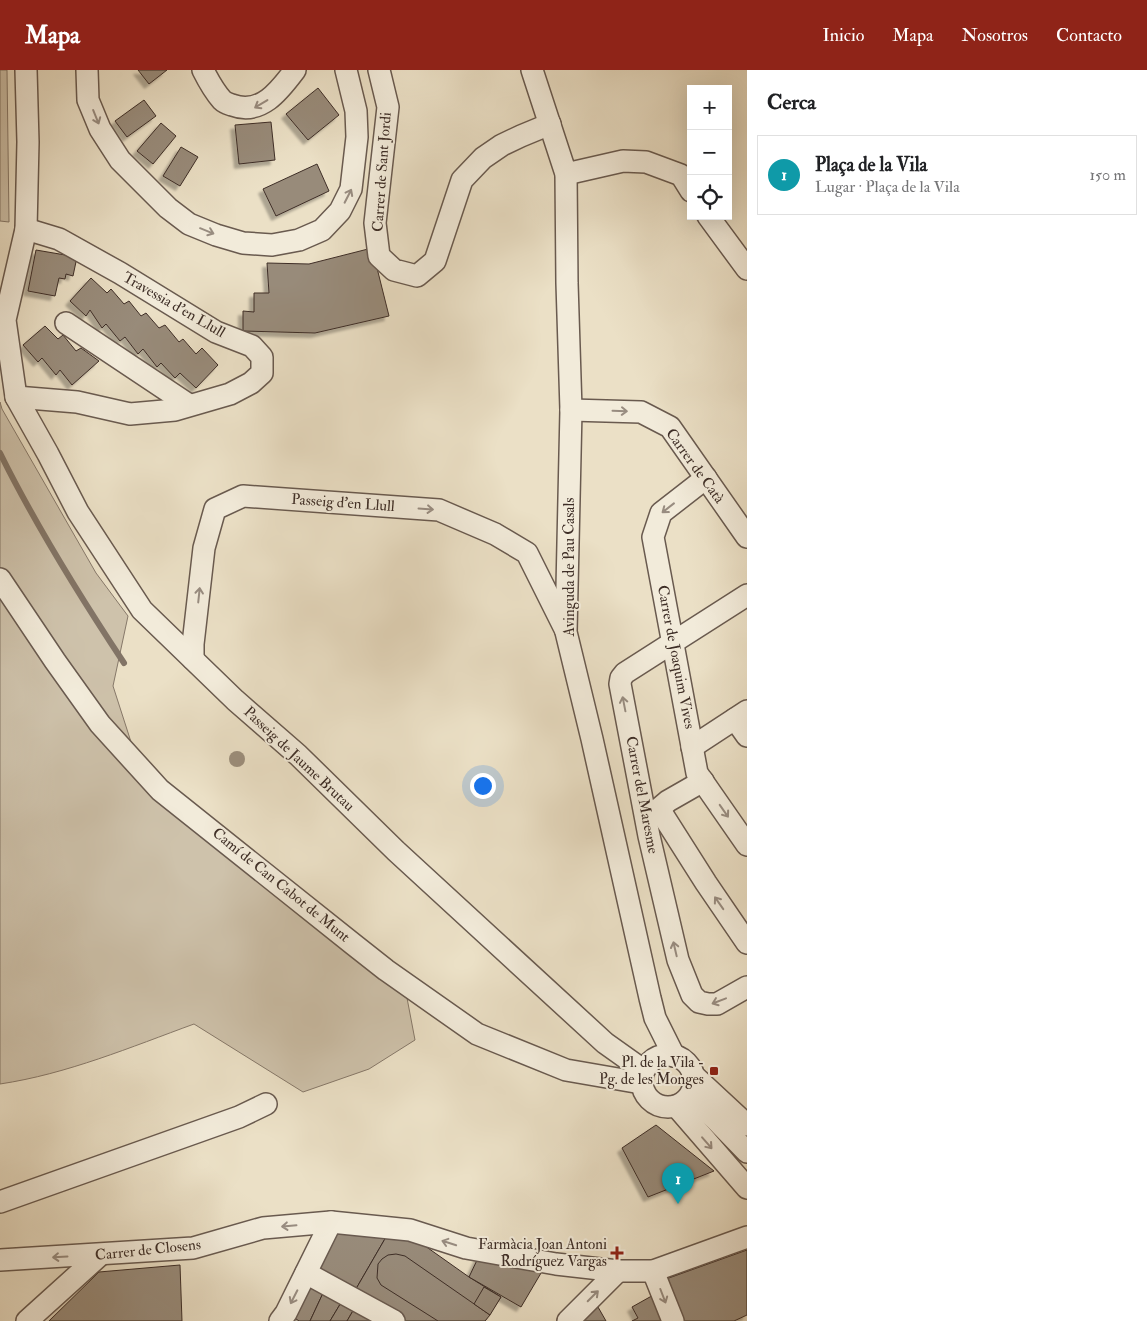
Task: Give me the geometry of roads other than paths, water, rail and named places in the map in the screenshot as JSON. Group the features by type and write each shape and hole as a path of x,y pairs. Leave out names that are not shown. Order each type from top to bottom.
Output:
{"street":[{"path":"16,397 5,320 26,229 28,142 26,70"},
{"path":"87,70 88,100 100,128 120,160 168,208 189,224 216,235 243,243 272,245 299,240 322,230 340,211 352,189 358,137 356,110 346,70"},
{"path":"203,70 224,101 239,108 254,108 270,98 283,86 295,70"},
{"name":"Carrer de Sant Jordi","path":"379,70 388,107 375,224 379,256 394,270 417,276 435,261 462,180 483,158 502,145 550,124"},
{"name":"Avinguda de Pau Casals","path":"532,70 566,174 571,410 566,632 655,1018 674,1056"},
{"path":"566,174 623,161 646,162 681,175 687,185"},
{"path":"711,220 747,269"},
{"name":"Travessia d'en Llull","path":"16,397 77,402 130,414 175,410 230,394 251,383 262,373 262,358 252,346 216,332 120,273 59,239 26,229"},
{"path":"66,323 190,405"},
{"name":"Passeig de Jaume Brutau","path":"16,397 78,512 142,610 235,700 298,755 396,852 642,1077"},
{"name":"Carrer de Catà","path":"571,410 641,412 670,427 747,537"},
{"name":"Carrer de Joaquim Vives","path":"706,478 661,514 653,537 698,773 747,844"},
{"name":"Passeig d'en Llull","path":"193,659 192,644 204,548 215,509 243,496 439,510 495,534 527,553 566,632"},
{"name":"Camí de Can Cabot de Munt","path":"0,579 54,661 100,724 160,790 360,949 476,1034 566,1070 642,1077"},
{"name":"Carrer del Maresme","path":"747,595 625,673 621,678 620,684 652,814 678,960 692,995 699,1002 716,1004 747,987"},
{"path":"692,747 743,722"},
{"path":"703,781 668,801 652,814 706,883 747,943"},
{"path":"746,1184 686,1105 683,1102 690,1094 694,1084 688,1065 680,1058 674,1056 664,1055 655,1058 642,1077 649,1100 660,1106 686,1105 712,1116 747,1152"},
{"path":"693,1076 747,1125"},
{"path":"0,1202 239,1117 266,1104"},
{"path":"280,1321 286,1313 332,1222"},
{"name":"Carrer de Closens","path":"0,1260 192,1248 263,1228 332,1222 410,1230 466,1248 556,1264 618,1271 654,1271 747,1238"},
{"path":"27,1321 100,1255"},
{"path":"568,1321 618,1271"},
{"path":"654,1271 673,1321"},
{"path":"306,1273 394,1321"}],"waterway":[{"path":"0,453 28,507 59,560 124,663"}],"place":[{"name":"Pl. de la Vila - Pg. de les Monges","path":"714,1071"},
{"name":"Plaça de la Vila","path":"678,1204"},
{"name":"Farmàcia Joan Antoni Rodríguez Vargas","path":"617,1253"}]}
